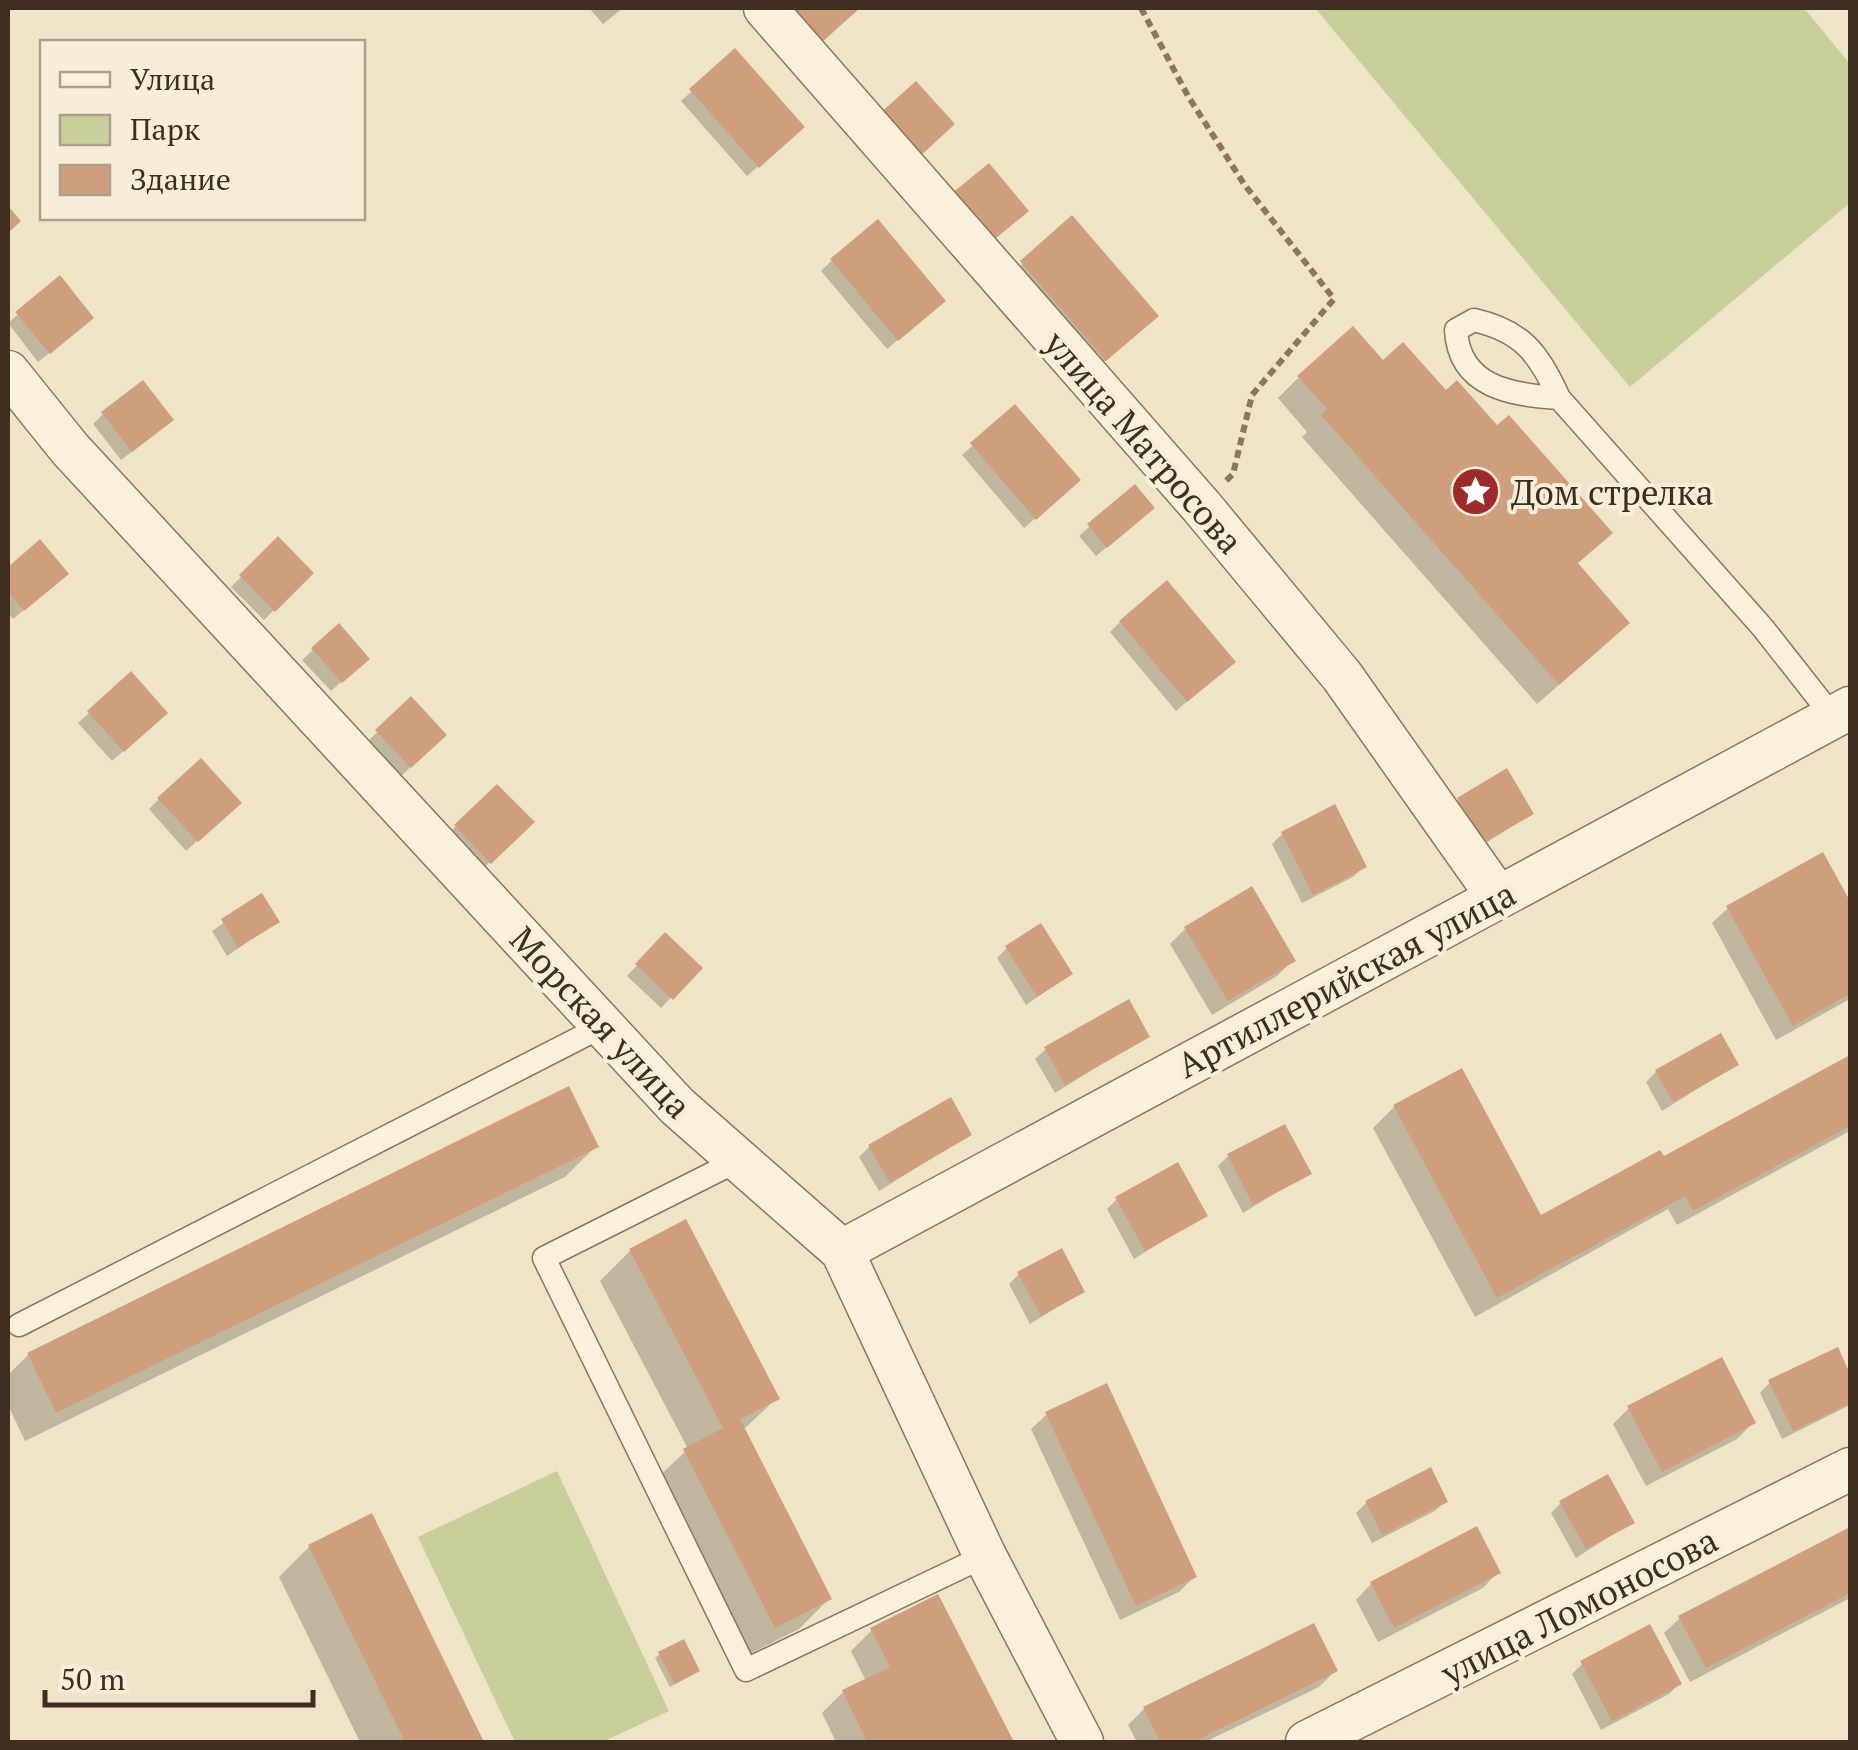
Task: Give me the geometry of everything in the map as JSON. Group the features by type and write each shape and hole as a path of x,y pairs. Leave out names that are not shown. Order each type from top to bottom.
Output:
{"street":[{"name":"улица Матросова","path":"765,8 1201,506 1342,676 1498,897"},
{"name":"Морская улица","path":"8,372 70,448 604,1026 736,1162 842,1250 985,1556 1082,1742"},
{"name":"Артиллерийская улица","path":"842,1250 1842,713"},
{"name":"улица Ломоносова","path":"1307,1742 1850,1469"}],"lane":[{"path":"1559,398 1520,395 1483,382 1462,357 1456,330 1474,320 1510,328 1548,372 1559,398 1842,713"},
{"path":"20,1325 604,1026"},
{"path":"736,1162 544,1258 746,1670 985,1556"}],"path":[{"path":"1142,8 1188,96 1244,184 1334,299 1252,395 1233,474 1201,506"}],"green space":[{"path":"1315,8 1804,8 1850,64 1850,203 1630,387"},
{"path":"557,1471 669,1711 602,1742 515,1742 418,1537"}],"building":[{"path":"788,8 860,8 821,43"},
{"path":"735,48 805,127 759,168 689,89"},
{"path":"916,81 955,124 918,158 878,115"},
{"path":"989,163 1029,211 990,243 950,195"},
{"path":"8,206 21,221 8,233"},
{"path":"1072,215 1159,316 1106,361 1020,261"},
{"path":"878,219 946,301 898,341 830,259"},
{"path":"60,275 94,318 50,354 15,312"},
{"path":"1353,326 1383,360 1403,342 1446,390 1457,380 1497,425 1509,415 1613,533 1578,563 1630,623 1559,685 1321,415 1327,409 1297,376"},
{"path":"143,380 174,420 132,452 101,412"},
{"path":"1015,404 1081,480 1036,520 970,443"},
{"path":"1135,484 1155,508 1107,548 1087,524"},
{"path":"278,536 314,573 275,612 239,575"},
{"path":"40,539 69,574 24,611 8,591 8,567"},
{"path":"1167,580 1236,662 1187,702 1119,621"},
{"path":"339,623 370,659 342,683 311,648"},
{"path":"131,671 168,713 124,752 87,711"},
{"path":"411,696 447,735 411,768 375,730"},
{"path":"201,758 242,803 198,842 157,798"},
{"path":"1507,768 1534,814 1483,843 1457,798"},
{"path":"497,784 535,822 491,864 454,825"},
{"path":"1335,804 1367,867 1313,895 1281,832"},
{"path":"1823,852 1850,901 1850,994 1793,1026 1726,906"},
{"path":"1252,886 1296,961 1228,1001 1184,927"},
{"path":"262,893 280,922 238,948 221,919"},
{"path":"1041,923 1073,974 1037,997 1005,946"},
{"path":"665,932 703,968 673,1000 635,964"},
{"path":"1129,999 1150,1037 1065,1085 1044,1047"},
{"path":"1721,1033 1739,1065 1673,1102 1655,1070"},
{"path":"1850,1055 1850,1126 1693,1211 1685,1196 1497,1298 1393,1105 1462,1068 1541,1215 1660,1150 1664,1156"},
{"path":"569,1086 599,1147 56,1413 27,1353"},
{"path":"951,1097 972,1135 890,1183 868,1145"},
{"path":"1285,1124 1312,1174 1253,1205 1227,1154"},
{"path":"1178,1162 1208,1216 1145,1251 1115,1197"},
{"path":"686,1219 780,1399 740,1419 832,1599 775,1628 683,1449 723,1428 629,1249"},
{"path":"1062,1248 1085,1292 1041,1316 1017,1272"},
{"path":"1838,1347 1850,1374 1850,1403 1793,1431 1768,1380"},
{"path":"1722,1357 1756,1423 1662,1472 1627,1406"},
{"path":"1107,1383 1197,1577 1136,1606 1045,1412"},
{"path":"1431,1467 1448,1502 1382,1535 1365,1501"},
{"path":"1608,1474 1635,1523 1586,1549 1559,1501"},
{"path":"372,1513 484,1742 405,1742 308,1545"},
{"path":"1477,1526 1501,1573 1394,1628 1370,1582"},
{"path":"1850,1527 1850,1593 1706,1668 1678,1616"},
{"path":"938,1594 1014,1742 867,1742 842,1690 890,1667 870,1628"},
{"path":"1314,1623 1338,1671 1193,1742 1160,1742 1143,1707"},
{"path":"1650,1624 1682,1684 1612,1721 1580,1661"},
{"path":"684,1639 700,1671 675,1684 658,1652"}],"place":[{"name":"Дом стрелка","path":"1476,492"}]}
